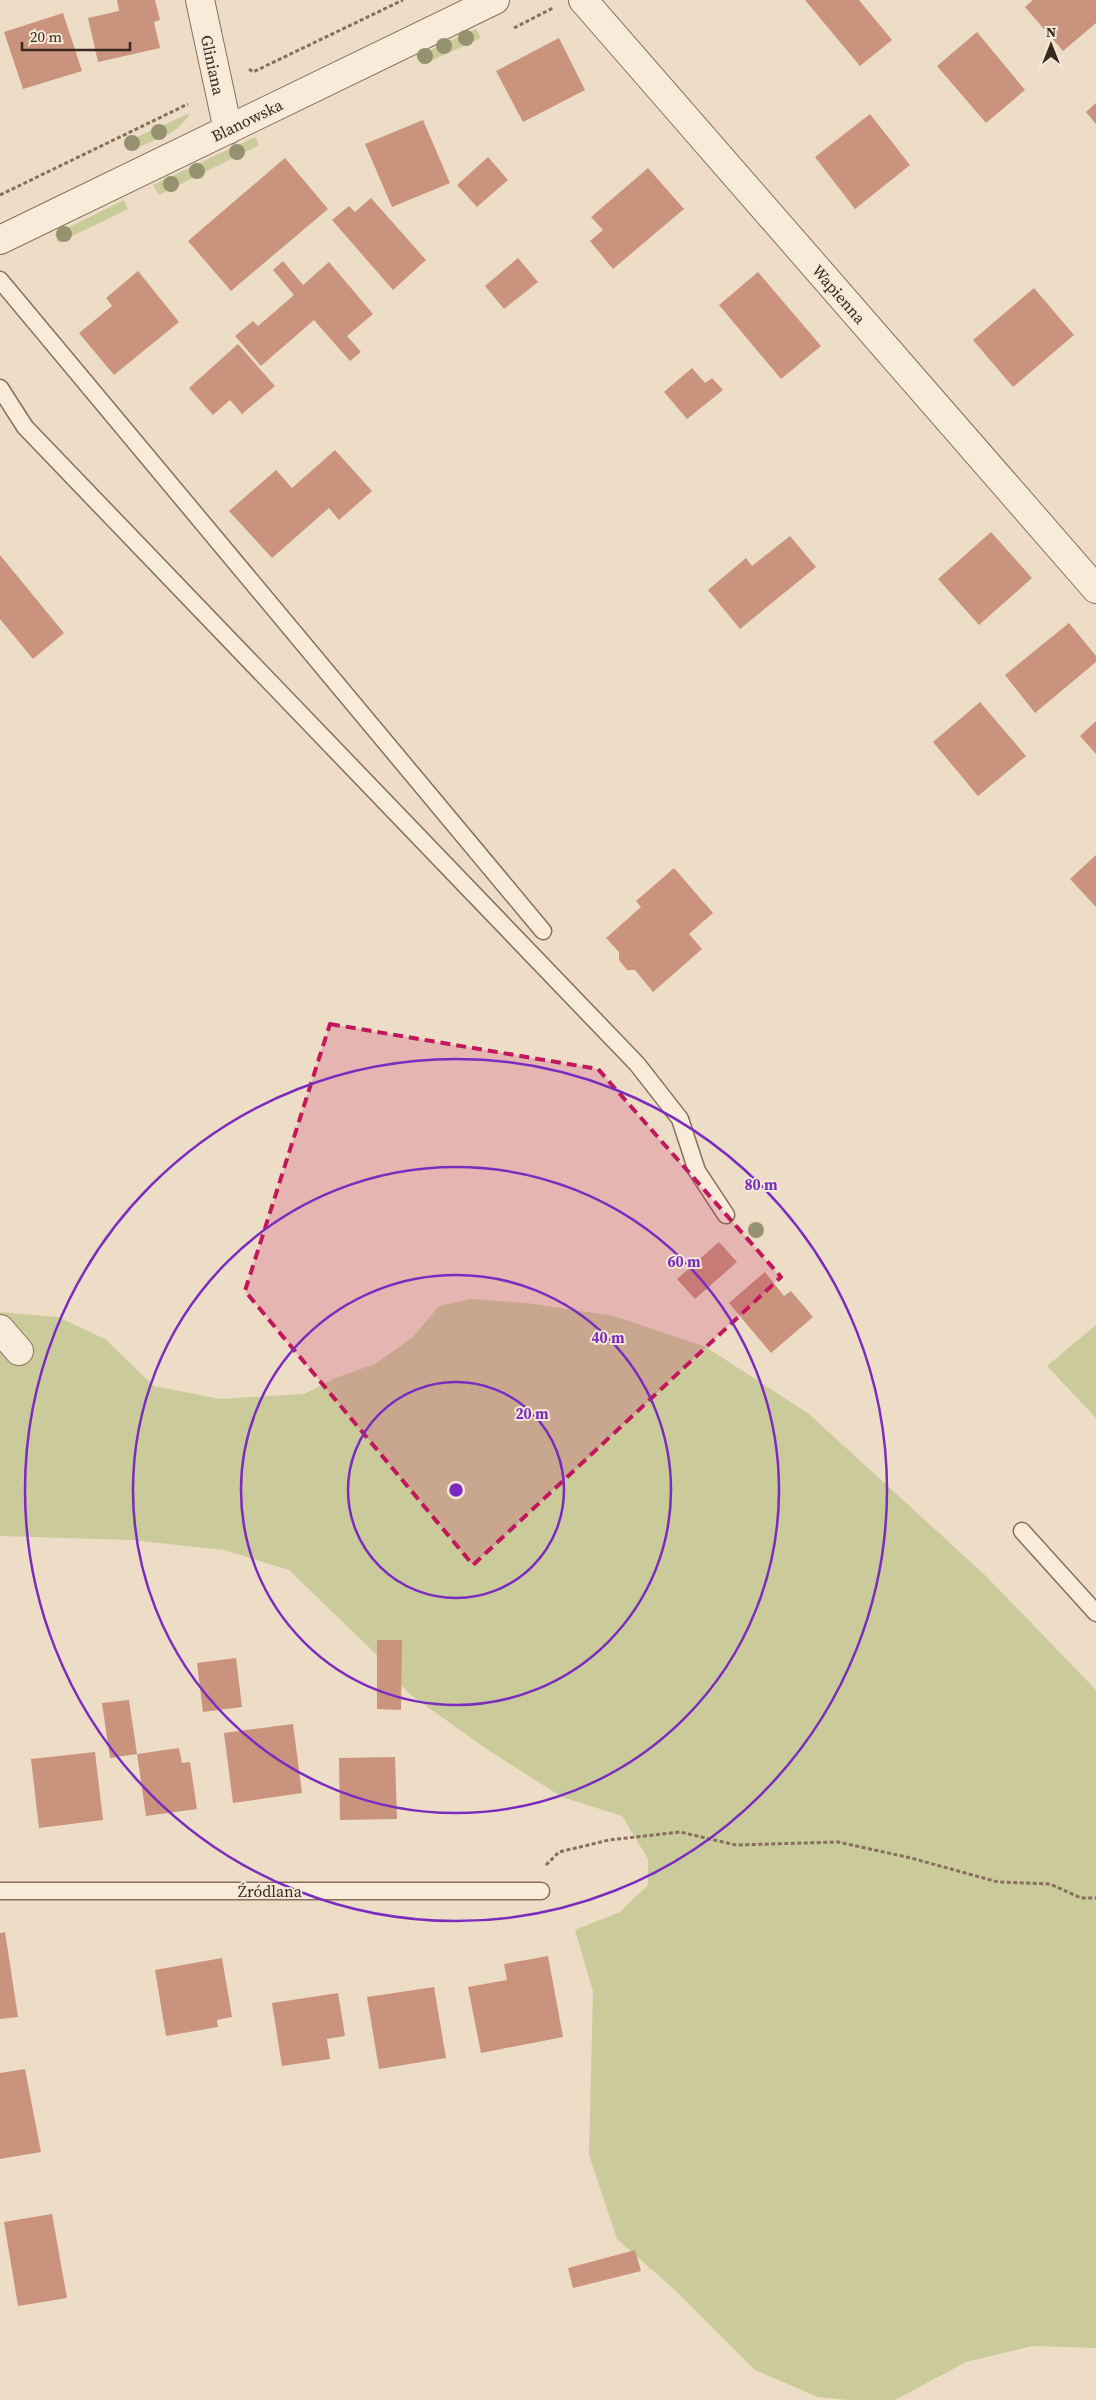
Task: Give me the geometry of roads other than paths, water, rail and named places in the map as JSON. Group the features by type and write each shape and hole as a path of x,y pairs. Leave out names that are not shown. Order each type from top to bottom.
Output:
{"street":[{"name":"Gliniana","path":"200,0 228,130"},
{"name":"Blanowska","path":"0,240 495,0"},
{"name":"Wapienna","path":"583,0 1096,589"},
{"path":"0,1329 19,1351"}],"lane":[{"path":"0,280 543,931"},
{"path":"0,388 25,427 637,1064 680,1119 697,1171 726,1215"},
{"path":"1022,1531 1096,1613"},
{"name":"Źródlana","path":"0,1891 541,1891"}]}
